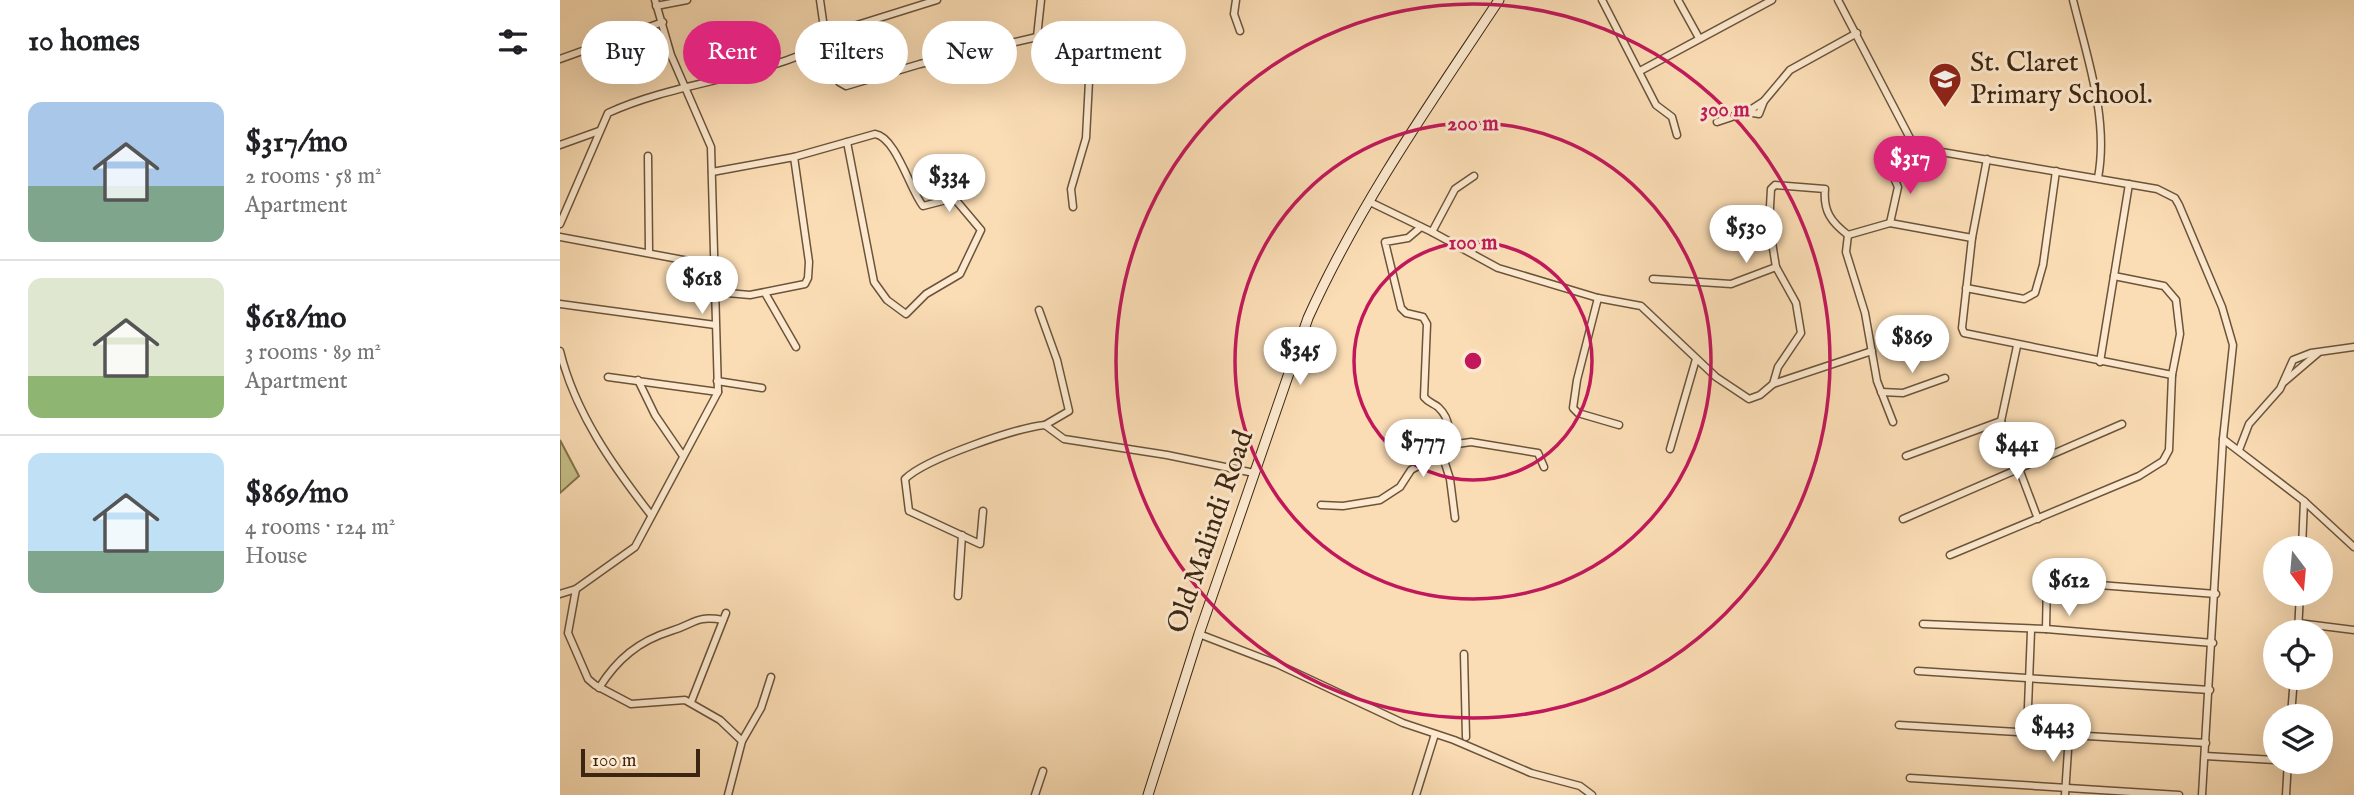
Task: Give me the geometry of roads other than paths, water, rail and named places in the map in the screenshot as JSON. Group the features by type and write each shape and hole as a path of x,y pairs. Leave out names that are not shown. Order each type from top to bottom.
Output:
{"main road":[{"name":"Old Malindi Road","path":"1148,795 1199,634 1308,318 1330,270 1370,202 1499,0"}],"street":[{"path":"663,21 656,3 687,0"},
{"path":"820,0 823,21"},
{"path":"870,21 937,0"},
{"path":"1039,21 1041,0"},
{"path":"1236,0 1234,14 1240,30"},
{"path":"1602,0 1656,104 1672,117 1678,135"},
{"path":"1678,0 1699,38"},
{"path":"1755,0 1758,7"},
{"path":"1640,71 1772,0"},
{"path":"1838,0 1857,33 1901,126 1913,144 1924,149 2165,191 2175,198 2222,307 2233,345 2223,439 2216,594 2202,795"},
{"path":"2073,0 2096,91 2102,157 2098,178"},
{"path":"1717,122 1747,112 1764,102 1790,70 1857,33"},
{"path":"908,68 1031,38"},
{"path":"560,594 576,589 630,553 718,392 716,266 712,172 707,133 683,88 669,42"},
{"path":"560,59 581,51"},
{"path":"560,224 599,131 610,112 683,88 795,59"},
{"path":"1073,207 1071,189 1086,138 1089,84"},
{"path":"560,145 599,131"},
{"path":"712,172 793,157 847,142 880,134 896,154 923,206 954,198 981,228 960,274 926,295 911,313 902,313 874,282 847,142"},
{"path":"648,156 649,251"},
{"path":"716,292 765,293 805,284 808,278 793,157"},
{"path":"1987,159 1972,237 1962,328 1964,333 2017,346 2172,374"},
{"path":"1966,288 2024,299 2035,293 2043,265 2056,171"},
{"path":"1432,232 1455,189 1474,176"},
{"path":"1891,223 1898,187 1893,176"},
{"path":"1773,384 1778,367 1801,333 1799,312 1776,267 1769,224 1773,185 1790,184 1825,189 1826,211 1836,226 1848,234 1891,223 1972,237"},
{"path":"2100,362 2129,184"},
{"path":"1370,202 1498,268 1598,298 1641,306 1725,384 1749,399 1760,395 1773,384 1872,351"},
{"path":"1321,505 1343,506 1380,500 1399,487 1411,470 1441,450 1448,442 1450,429 1440,408 1424,397 1427,324 1423,317 1406,313 1401,308 1385,242 1408,238 1421,227"},
{"path":"1848,234 1846,251 1866,313 1881,392 1893,422"},
{"path":"560,237 649,251 716,266"},
{"path":"1653,279 1731,284 1776,267"},
{"path":"1950,555 2140,476 2163,461 2169,450 2172,374 2180,334 2176,300 2164,286 2114,276"},
{"path":"765,293 796,347"},
{"path":"1598,298 1577,380 1573,408 1578,413 1619,425"},
{"path":"560,304 715,326"},
{"path":"983,511 980,544 909,511 905,479 957,453 1004,435 1045,425 1069,411 1057,360 1039,310"},
{"path":"2017,346 2001,421 2038,519"},
{"path":"2239,450 2249,424 2282,384 2293,360 2320,352 2354,347"},
{"path":"560,351 568,382 613,466 651,515"},
{"path":"1670,449 1696,359"},
{"path":"608,377 718,392"},
{"path":"1881,392 1903,393 1945,378"},
{"path":"638,380 655,415 683,456"},
{"path":"717,381 762,388"},
{"path":"1906,456 2001,421"},
{"path":"1903,519 2122,424"},
{"path":"1045,425 1064,439 1167,455 1254,474"},
{"path":"2223,439 2304,501 2354,547"},
{"path":"1441,450 1471,442 1519,449 1541,454 1545,467"},
{"path":"1441,450 1450,479 1455,517"},
{"path":"2303,536 2304,501"},
{"path":"958,596 962,535"},
{"path":"2046,629 2047,581 2216,594"},
{"path":"576,589 568,633 588,679 599,688 631,704 679,699 691,702 728,726 742,741"},
{"path":"599,688 624,657 647,639 698,618 724,617 691,702"},
{"path":"1923,624 2031,631 2046,629 2213,643"},
{"path":"2333,627 2354,630"},
{"path":"2026,732 2031,631"},
{"path":"1199,634 1277,664 1403,723 1531,772 1580,786 1592,795"},
{"path":"1464,654 1466,737"},
{"path":"1918,671 2029,681 2210,690"},
{"path":"728,795 742,741 761,708 771,677"},
{"path":"1899,724 2206,743"},
{"path":"1416,795 1434,734"},
{"path":"2065,792 2068,735"},
{"path":"2205,756 2263,759"},
{"path":"1035,795 1044,771"},
{"path":"2286,795 2287,774"},
{"path":"1910,778 2065,792 2179,795"}],"place":[{"name":"St. Claret Primary School.","path":"1945,109"}]}
